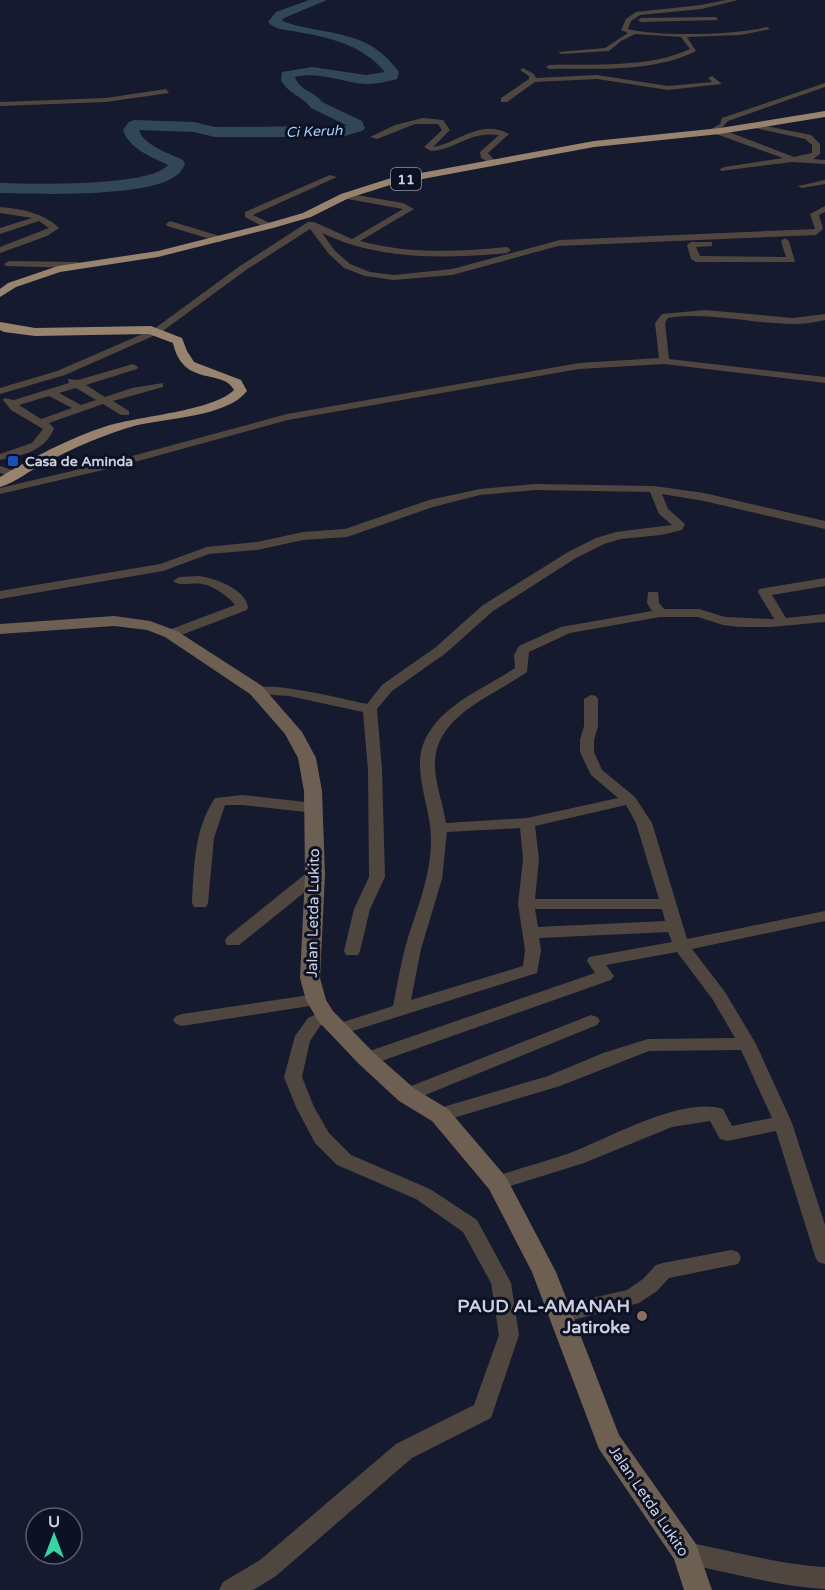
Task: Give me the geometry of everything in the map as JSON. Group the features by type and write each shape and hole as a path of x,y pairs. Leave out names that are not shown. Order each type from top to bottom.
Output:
{"highway":[{"name":"11","path":"0,294 12,285 33,276 78,265 158,254 269,226 309,219 345,196 388,183 594,144 718,131 825,114"},
{"path":"0,326 35,332 157,331 178,341 181,357 193,368 237,383 240,387 240,394 219,404 143,421 93,435 62,447 0,483"}],"street":[{"path":"735,0 701,7 655,6 628,20 624,30 633,33 752,33 767,29"},
{"path":"628,20 716,19"},
{"path":"607,50 619,40 633,33"},
{"path":"549,67 668,58 687,54 694,50 684,39 684,33"},
{"path":"561,52 615,51"},
{"path":"668,58 680,65"},
{"path":"588,65 597,77"},
{"path":"523,70 532,75 533,80"},
{"path":"504,100 533,80 597,77 668,88 718,84 712,78"},
{"path":"821,174 794,160 715,129 723,125 725,120 825,85"},
{"path":"0,104 106,100 166,91"},
{"path":"777,94 788,98"},
{"path":"374,137 407,123 429,120 440,122 446,130 430,144 428,147 431,149 449,145 467,135 494,132 505,134 484,152 484,156 493,163"},
{"path":"724,169 815,156 815,141 803,135 753,126"},
{"path":"802,186 821,174 825,162"},
{"path":"269,226 249,217 249,214 333,177"},
{"path":"345,196 410,209 351,243"},
{"path":"818,231 814,214 825,209"},
{"path":"0,210 20,211 41,218 55,228 0,250"},
{"path":"0,218 20,211"},
{"path":"0,231 41,218"},
{"path":"309,219 351,243 398,250 459,254 560,243 818,231"},
{"path":"309,219 340,262 357,272 384,277 415,277 459,270 560,243"},
{"path":"0,457 32,448 47,435 49,428 12,404 1,394 60,373 157,331 309,219"},
{"path":"170,224 220,239"},
{"path":"785,241 792,260 752,256 698,260 690,247 692,245 785,241 818,231"},
{"path":"12,285 5,263 78,265"},
{"path":"664,361 660,323 665,316 689,313 792,321 811,320 825,316"},
{"path":"0,491 112,465 259,423 332,408 579,366 664,361 825,380"},
{"path":"12,404 133,368"},
{"path":"108,374 132,391"},
{"path":"64,376 125,413"},
{"path":"42,422 132,391 159,385"},
{"path":"50,392 81,409"},
{"path":"0,469 14,474"},
{"path":"0,595 163,567 207,551 257,546 303,536 347,533 429,504 490,490 535,487 654,489 704,497 825,525"},
{"path":"352,951 362,909 377,877 376,791 370,709 387,688 441,650 488,608 572,555 600,541 620,535 678,527 679,524 663,511 654,489"},
{"path":"171,634 243,607 241,602 211,581 199,578 179,581"},
{"path":"782,621 764,592 825,582"},
{"path":"653,595 653,603 660,614"},
{"path":"401,1010 409,965 438,857 439,828 431,794 429,750 435,735 444,723 522,669 521,655 524,649 566,630 660,614 699,613 723,621 739,623 825,618"},
{"name":"Jalan Letda Lukito","path":"0,629 114,621 150,626 171,634 220,664 233,676 256,690 293,732 307,758 314,808 315,875 309,970 326,1015 367,1059 406,1095 440,1115 498,1183 544,1272 608,1441 686,1553 698,1590"},
{"path":"256,690 289,692 370,709"},
{"path":"591,699 591,726 587,740 587,753 596,772 630,800 644,823 681,946 719,996 747,1044 783,1123 825,1256"},
{"path":"200,903 205,841 211,816 220,801 242,800 314,808"},
{"path":"439,828 527,823 630,800"},
{"path":"182,1020 401,1010 531,969 533,950 526,904 531,860 527,823"},
{"path":"233,941 315,875"},
{"path":"526,904 669,904"},
{"path":"367,1059 605,976 595,961 825,916"},
{"path":"531,933 674,926"},
{"path":"231,1590 268,1568 404,1451 483,1411 509,1335 501,1283 470,1226 423,1194 344,1160 322,1138 305,1107 293,1077 301,1040 314,1022 326,1015"},
{"path":"406,1095 591,1021"},
{"path":"440,1115 554,1081 609,1058 648,1045 747,1044"},
{"path":"498,1183 577,1158 643,1130 698,1113 716,1114 727,1134 783,1123"},
{"path":"561,1314 632,1297 650,1285 663,1271 731,1257"},
{"path":"686,1553 760,1567 793,1576 825,1578"}],"waterway":[{"name":"Ci Keruh","path":"0,188 118,185 162,177 173,171 177,163 150,150 137,140 131,130 134,125 194,127 215,132 341,132 357,128 357,124 316,105 314,101 297,91 288,80 287,75 299,72 325,73 366,80 392,76 392,72 383,61 363,46 341,37 274,22 280,15 321,0"}],"place":[{"name":"Casa de Aminda","path":"13,461"},
{"name":"PAUD AL-AMANAH Jatiroke","path":"642,1316"}]}
